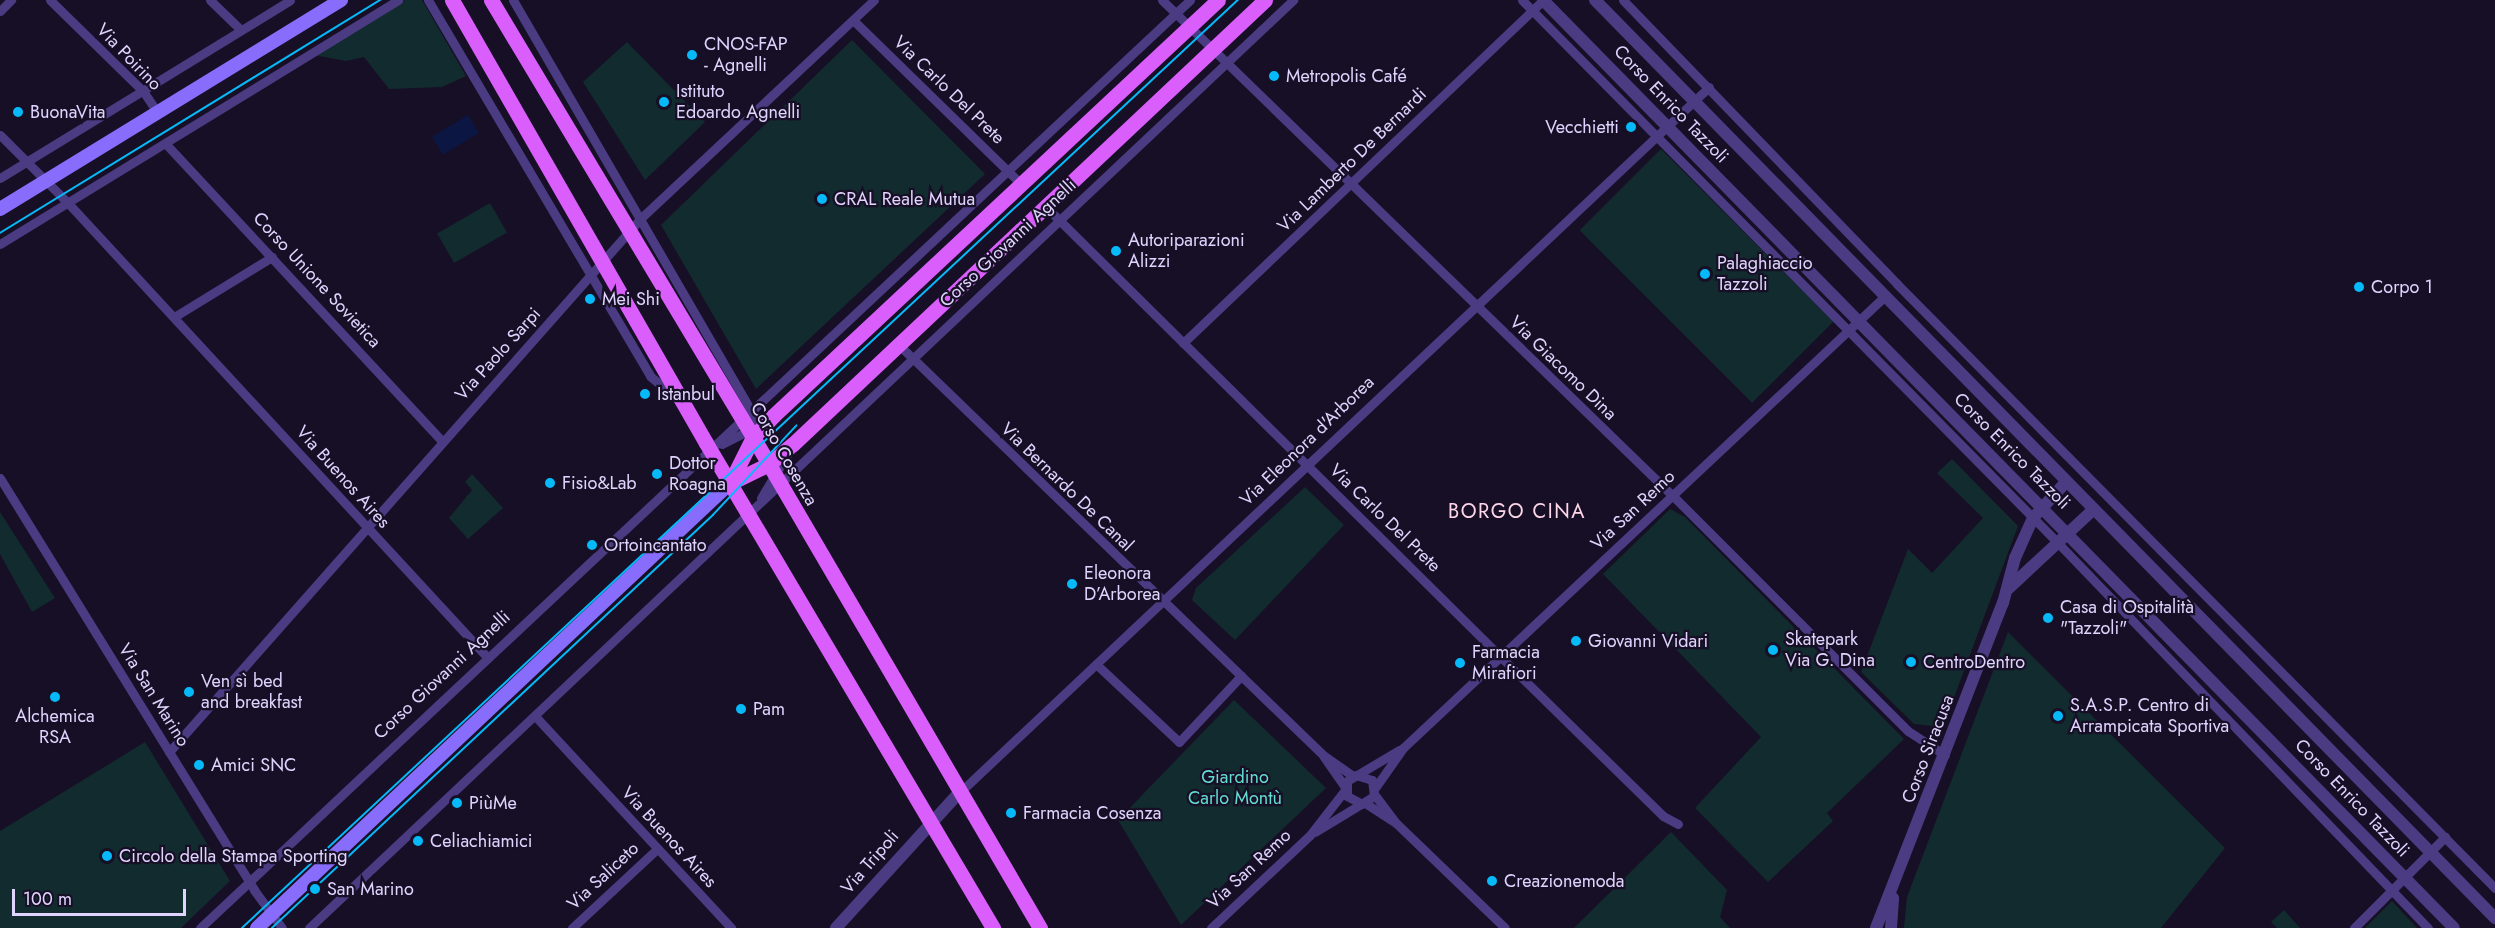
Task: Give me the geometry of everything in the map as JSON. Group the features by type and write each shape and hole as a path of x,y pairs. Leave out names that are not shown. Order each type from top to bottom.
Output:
{"main road":[{"path":"0,209 341,0"},
{"path":"452,0 710,450 993,928"},
{"name":"Corso Cosenza","path":"491,0 629,232 750,425 775,475 1040,928"},
{"name":"Corso Giovanni Agnelli","path":"257,928 730,483 750,425 773,416 876,317 1218,0"},
{"name":"Corso Giovanni Agnelli","path":"730,483 775,475 793,444 1264,0"}],"street":[{"path":"0,11 11,0"},
{"name":"Via Poirino","path":"50,0 143,91 158,112"},
{"path":"210,0 241,30"},
{"path":"0,178 290,0"},
{"path":"0,244 398,0"},
{"path":"428,0 592,273 650,376 685,406"},
{"name":"Corso Cosenza","path":"513,0 641,218 750,425"},
{"name":"Via Paolo Sarpi","path":"169,752 641,218 874,0"},
{"name":"Via Giacomo Dina","path":"1162,0 1673,496 1908,731 1945,755"},
{"name":"Corso Giovanni Agnelli","path":"200,928 710,450 750,425 865,305 1190,0"},
{"name":"Corso Giovanni Agnelli","path":"309,928 749,514 775,475 913,359 1293,0"},
{"name":"Corso Enrico Tazzoli","path":"1522,0 1658,136 2042,507 2454,928"},
{"name":"Corso Enrico Tazzoli","path":"1543,0 1667,127 2033,518 2428,928"},
{"name":"Via Lamberto De Bernardi","path":"1183,343 1543,0"},
{"name":"Corso Enrico Tazzoli","path":"1596,0 2495,918"},
{"name":"Corso Enrico Tazzoli","path":"1623,0 2080,469 2495,888"},
{"name":"Via Carlo Del Prete","path":"853,20 1021,184"},
{"name":"Via Eleonora d'Arborea","path":"931,821 1708,87"},
{"name":"Via Buenos Aires","path":"0,135 69,202 488,658"},
{"name":"Corso Unione Sovietica","path":"165,143 442,441"},
{"name":"Via Carlo Del Prete","path":"1045,206 1663,816 1678,824"},
{"path":"174,317 272,257"},
{"name":"Via San Remo","path":"1375,791 1403,748 1884,296"},
{"path":"865,305 876,317"},
{"name":"Via Bernardo De Canal","path":"898,344 1323,755 1355,775"},
{"name":"Corso Siracusa","path":"1876,928 1894,887 2008,589 2015,558 2033,518 2080,469"},
{"name":"Via San Marino","path":"0,478 249,882 270,915 282,928"},
{"name":"Corso Siracusa","path":"2008,589 2093,510"},
{"path":"1096,664 1179,742 1241,676"},
{"name":"Via Buenos Aires","path":"535,716 731,928"},
{"name":"Via San Remo","path":"1355,775 1403,748"},
{"name":"Via Bernardo De Canal","path":"1323,755 1345,788"},
{"path":"1396,823 1375,791 1369,776 1355,775 1345,788 1350,800 1364,803 1396,823 1505,928"},
{"name":"Via San Remo","path":"1217,926 1310,834 1345,788"},
{"path":"1364,803 1375,791"},
{"name":"Via San Remo","path":"1310,834 1364,803"},
{"name":"Via Tripoli","path":"836,928 931,821"},
{"path":"2354,928 2445,837"},
{"name":"Via Saliceto","path":"572,928 657,849"},
{"name":"Corso Siracusa","path":"1891,928 1894,887"}],"green space":[{"path":"405,0 422,0 466,76 442,87 389,89 364,57 346,61 314,55"},
{"name":"CRAL Reale Mutua","path":"852,40 985,174 756,389 661,225"},
{"path":"627,42 705,122 645,180 583,82"},
{"name":"Palaghiaccio Tazzoli","path":"1661,149 1834,322 1752,403 1580,230"},
{"path":"490,203 507,232 454,263 437,234"},
{"path":"1952,459 2018,526 1943,727 1914,724 1861,672 1908,549 1932,573 1983,518 1937,473"},
{"path":"472,474 503,508 468,539 449,518 472,490 465,482"},
{"path":"1305,487 1344,525 1235,640 1192,600 1196,588"},
{"path":"1670,509 1685,517 1904,739 1827,813 1833,821 1768,882 1695,808 1761,737 1603,574"},
{"path":"0,512 55,598 32,612 0,554"},
{"path":"2008,632 2225,848 2161,928 1904,928 1907,897"},
{"name":"Giardino Carlo Montù","path":"1234,700 1326,788 1181,925 1118,820"},
{"name":"Circolo della Stampa Sporting","path":"145,742 230,881 181,928 0,928 0,831"},
{"path":"1671,832 1727,890 1720,917 1730,928 1574,928"},
{"path":"2392,901 2417,928 2365,928"},
{"path":"2284,910 2300,928 2277,928 2271,922"}],"shaded area":[{"path":"468,115 479,133 443,155 432,137"}],"tram line":[{"path":"0,233 380,0"},
{"path":"242,928 1238,0"},
{"path":"272,928 713,515 796,426"}],"place":[{"name":"CNOS-FAP - Agnelli","path":"692,55"},
{"name":"Metropolis Café","path":"1274,76"},
{"name":"Istituto Edoardo Agnelli","path":"664,102"},
{"name":"BuonaVita","path":"18,112"},
{"name":"Vecchietti","path":"1631,127"},
{"name":"CRAL Reale Mutua","path":"822,199"},
{"name":"Autoriparazioni Alizzi","path":"1116,251"},
{"name":"Palaghiaccio Tazzoli","path":"1705,274"},
{"name":"Corpo 1","path":"2359,287"},
{"name":"Mei Shi","path":"590,299"},
{"name":"Istanbul","path":"645,394"},
{"name":"Dottor Roagna","path":"657,474"},
{"name":"Fisio&Lab","path":"550,483"},
{"name":"Ortoincantato","path":"592,545"},
{"name":"Eleonora D’Arborea","path":"1072,584"},
{"name":"Casa di Ospitalità \"Tazzoli\"","path":"2048,618"},
{"name":"Giovanni Vidari","path":"1576,641"},
{"name":"Skatepark Via G. Dina","path":"1773,650"},
{"name":"CentroDentro","path":"1911,662"},
{"name":"Farmacia Mirafiori","path":"1460,663"},
{"name":"Ven sì bed and breakfast","path":"189,692"},
{"name":"Alchemica RSA","path":"55,697"},
{"name":"Pam","path":"741,709"},
{"name":"S.A.S.P. Centro di Arrampicata Sportiva","path":"2058,716"},
{"name":"Amici SNC","path":"199,765"},
{"name":"PiùMe","path":"457,803"},
{"name":"Farmacia Cosenza","path":"1011,813"},
{"name":"Celiachiamici","path":"418,841"},
{"name":"Circolo della Stampa Sporting","path":"107,856"},
{"name":"Creazionemoda","path":"1492,881"},
{"name":"San Marino","path":"315,889"}],"district":[{"name":"BORGO CINA","path":"1517,511"}]}
